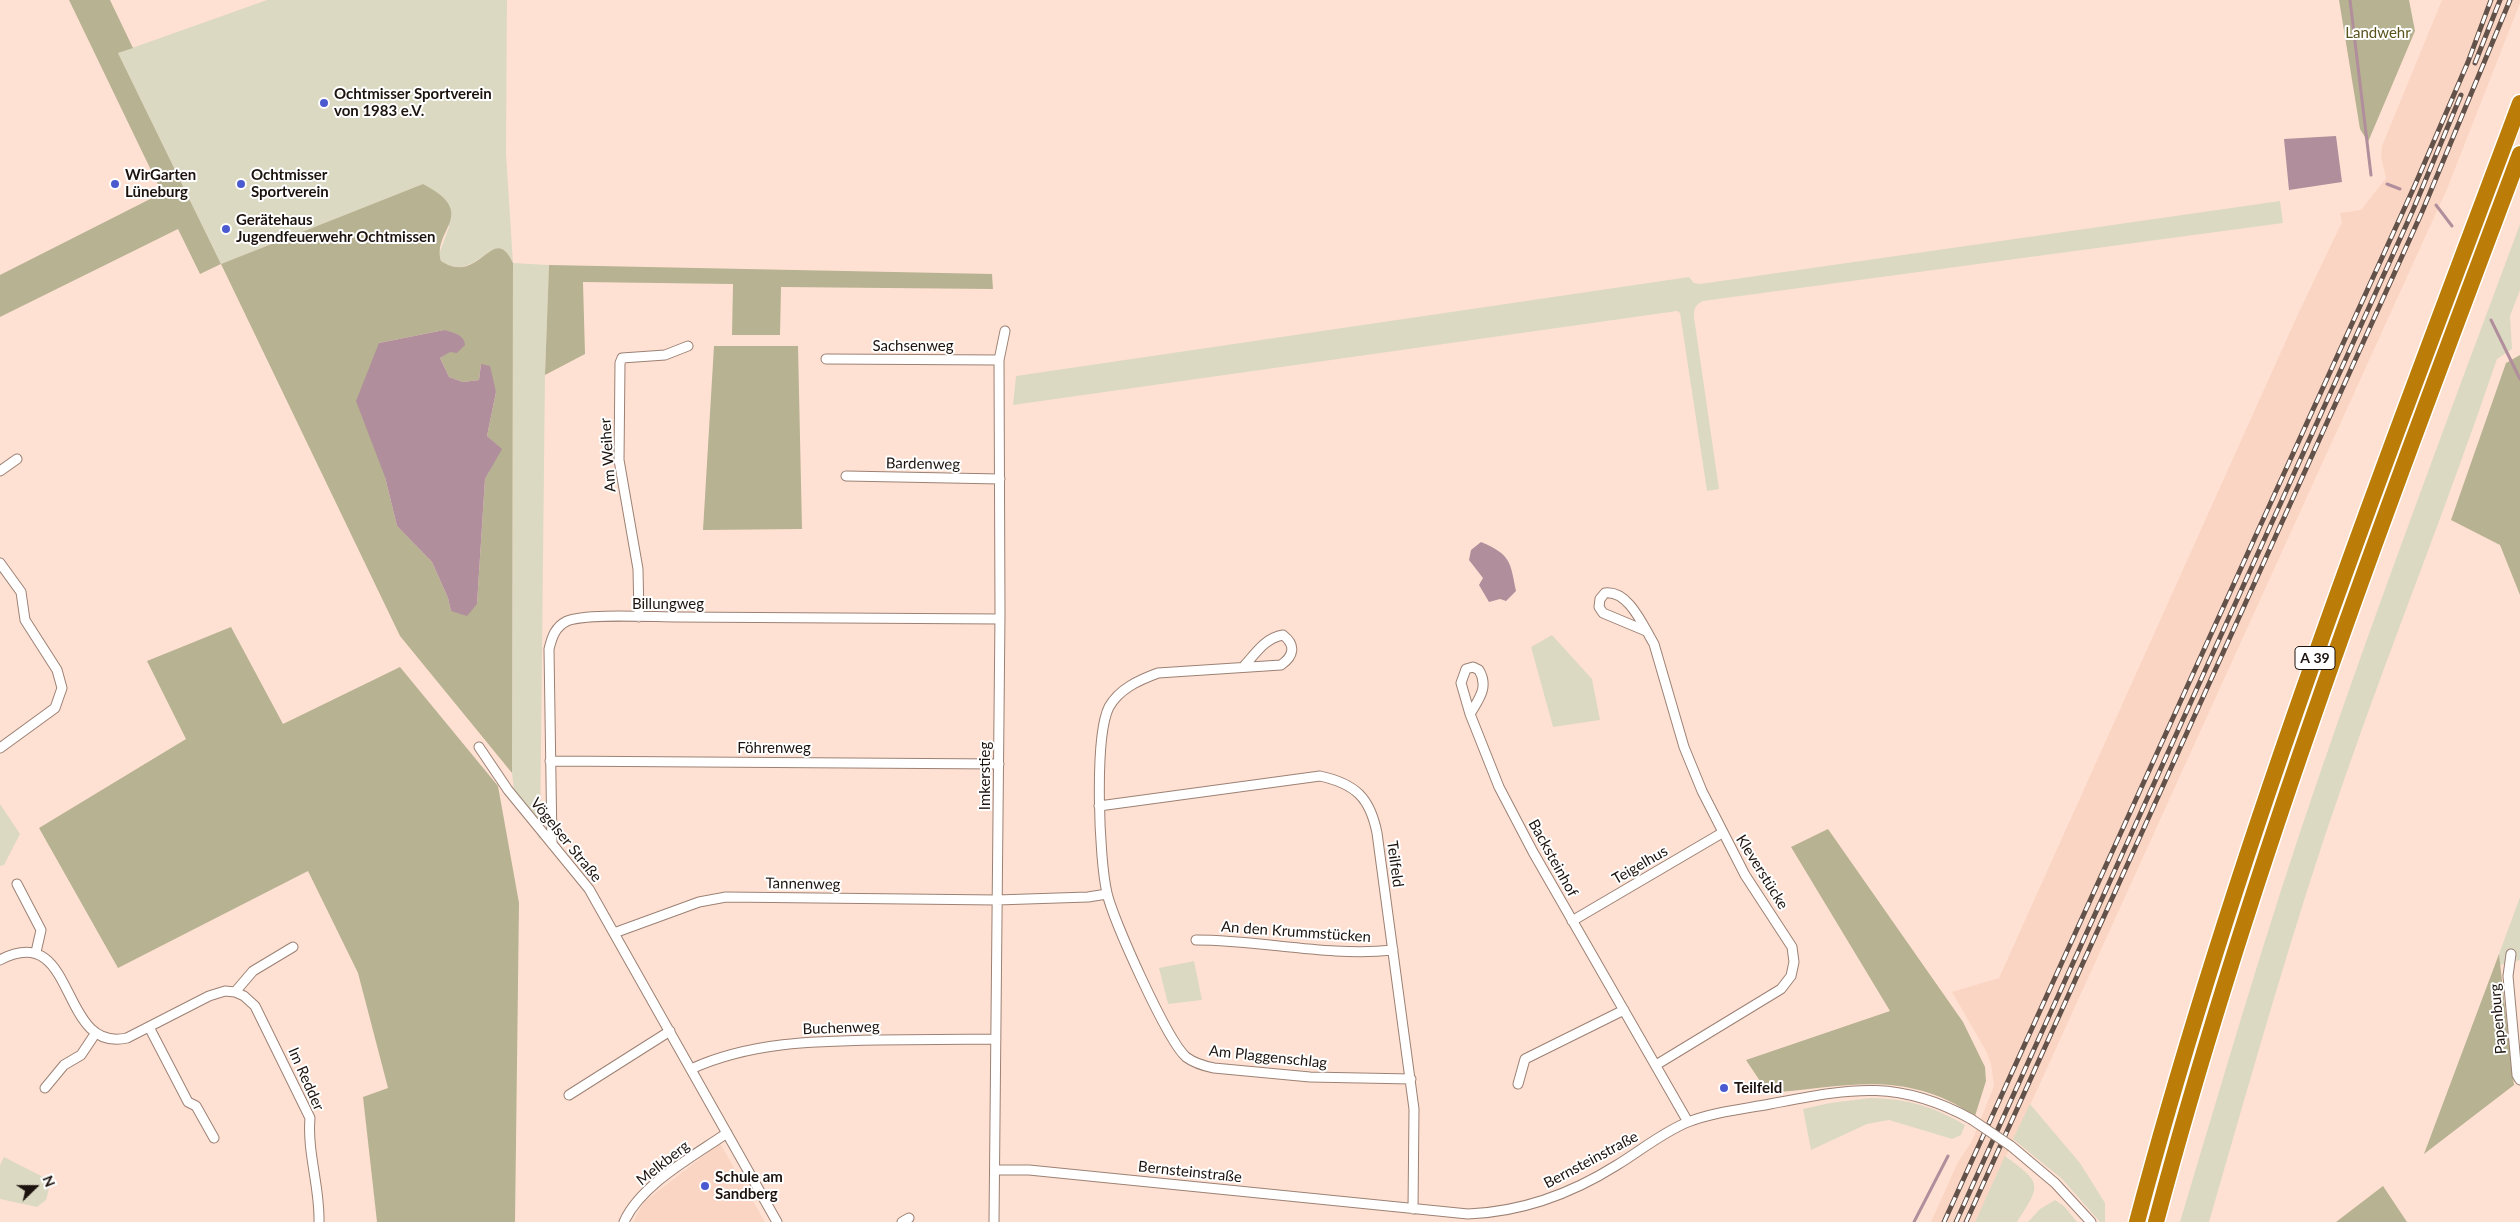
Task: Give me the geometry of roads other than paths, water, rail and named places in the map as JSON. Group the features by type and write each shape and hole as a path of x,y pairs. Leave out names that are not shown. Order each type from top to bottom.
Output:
{"highway":[{"name":"A 39","path":"2137,1222 2210,973 2275,773 2347,570 2520,103"},
{"name":"A 39","path":"2156,1222 2226,980 2293,776 2353,603 2520,154"}],"street":[{"name":"Imkerstieg","path":"994,1222 999,764 1000,360 1005,331"},
{"name":"Am Weiher","path":"639,617 638,569 619,460 620,363 622,358 629,356 665,355 688,346"},
{"name":"Sachsenweg","path":"826,359 1000,360"},
{"path":"0,471 17,459"},
{"name":"Bardenweg","path":"846,476 1000,479"},
{"path":"0,562 21,592 25,620 57,670 62,688 55,708 0,748"},
{"name":"Kleverstücke","path":"1646,631 1603,613 1599,607 1600,599 1605,593 1614,592 1621,596 1646,631 1660,662 1684,747 1722,833 1745,875 1792,947 1794,962 1790,976 1781,989 1656,1065"},
{"name":"Billungweg","path":"552,844 549,649 552,636 558,627 567,621 579,618 639,617 1000,619"},
{"name":"Am Plaggenschlag","path":"1244,666 1266,641 1274,637 1283,636 1290,640 1292,650 1290,659 1281,665 1158,673 1140,679 1123,690 1110,707 1104,725 1099,806 1107,894 1160,1017 1176,1046 1186,1057 1199,1064 1214,1068 1310,1077 1411,1079"},
{"name":"Backsteinhof","path":"1470,714 1484,683 1479,670 1472,667 1466,669 1461,683 1470,714 1499,787 1572,921 1688,1122"},
{"name":"Vögelser Straße","path":"479,748 508,790 583,880 777,1222"},
{"name":"Föhrenweg","path":"550,760 999,764"},
{"name":"Teilfeld","path":"1099,806 1320,776 1336,779 1351,786 1364,798 1373,814 1411,1079 1415,1138 1413,1209"},
{"name":"Teigelhus","path":"1572,921 1722,833"},
{"path":"18,884 41,930 36,952"},
{"path":"998,900 1088,897 1107,894"},
{"name":"Tannenweg","path":"614,933 699,902 726,898 998,900"},
{"name":"An den Krummstücken","path":"1196,940 1236,940 1348,952 1393,950"},
{"path":"0,960 14,953 36,952 50,961 84,1022 95,1034 115,1041 150,1027 209,996 225,991 235,992 254,971 293,947"},
{"name":"Papenburg","path":"2511,954 2508,976 2517,1075 2520,1080"},
{"name":"Im Redder","path":"235,992 244,996 255,1006 310,1118 309,1132 318,1192 319,1222"},
{"path":"1518,1084 1525,1059 1624,1010"},
{"path":"150,1027 188,1102 196,1106 214,1138"},
{"path":"569,1095 670,1031"},
{"path":"45,1088 64,1065 81,1055 95,1034"},
{"name":"Buchenweg","path":"691,1069 710,1060 751,1049 815,1041 996,1039"},
{"name":"Bernsteinstraße","path":"995,1170 1029,1170 1468,1214 1496,1213 1525,1207 1579,1185 1688,1122 1709,1115 1832,1093 1872,1089 1904,1092 1923,1097 1946,1105 1971,1119 2011,1146 2055,1183 2091,1222"},
{"name":"Melkberg","path":"624,1222 640,1200 658,1181 727,1133"}],"waterway":[{"path":"2350,0 2371,175"},
{"path":"2387,184 2400,189"},
{"path":"2436,205 2452,226"},
{"path":"2491,320 2520,379"},
{"path":"1914,1222 1948,1156"}],"railway":[{"path":"1944,1222 2415,185 2468,62 2491,0"},
{"path":"2475,63 2500,0"},
{"path":"1966,1222 2422,212 2510,0"},
{"path":"1956,1222 2413,210 2461,95"}],"place":[{"name":"Ochtmisser Sportverein von 1983 e.V.","path":"324,103"},
{"name":"WirGarten Lüneburg","path":"115,184"},
{"name":"Ochtmisser Sportverein","path":"241,184"},
{"name":"Gerätehaus Jugendfeuerwehr Ochtmissen","path":"226,229"},
{"name":"Teilfeld","path":"1724,1088"},
{"name":"Schule am Sandberg","path":"705,1186"}],"park label":[{"name":"Landwehr","path":"2378,33"}]}
